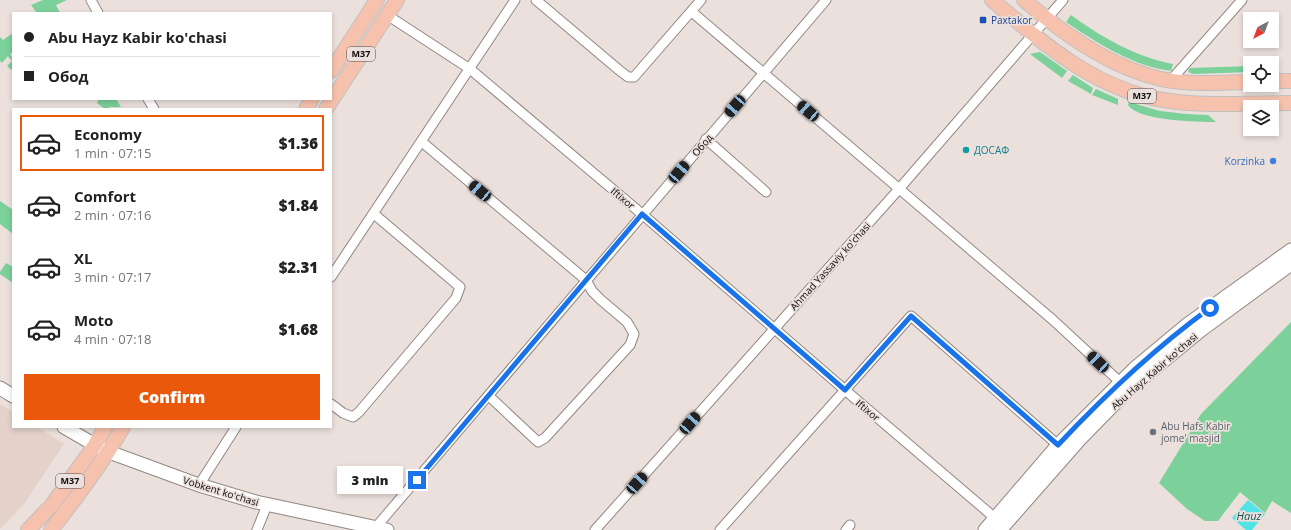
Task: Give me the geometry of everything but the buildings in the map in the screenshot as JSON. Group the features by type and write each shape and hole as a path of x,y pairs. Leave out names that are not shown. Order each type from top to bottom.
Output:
{"main road":[{"name":"M37","path":"332,68 377,0"},
{"name":"M37","path":"332,100 396,0"},
{"name":"M37","path":"992,0 1033,35 1056,52 1091,74 1149,98 1188,103 1291,103"},
{"name":"M37","path":"1024,0 1047,19 1089,47 1117,62 1148,75 1171,80 1197,83 1243,82"},
{"path":"1279,82 1291,81"},
{"name":"Abu Hayz Kabir ko'chasi","path":"985,530 1058,445 1120,382 1188,324 1291,250"},
{"name":"Abu Hayz Kabir ko'chasi","path":"1000,530 1084,434 1127,391 1201,330 1291,264"},
{"path":"0,388 12,395"},
{"name":"Vobkent koʻchasi","path":"66,428 109,452 199,485 267,504 382,529"},
{"name":"M37","path":"28,530 52,505 95,445 104,428"},
{"name":"M37","path":"51,530 109,452 122,428"}],"street":[{"path":"91,0 97,12"},
{"path":"332,276 515,0"},
{"path":"536,0 628,77 634,77 701,0"},
{"name":"Обод","path":"382,529 489,396 586,280 826,0"},
{"name":"Ahmad Yassaviy ko'chasi","path":"595,530 1064,0"},
{"path":"1171,80 1242,0"},
{"path":"692,12 1053,320 1120,382"},
{"name":"Iftixor","path":"387,15 470,69 642,214 995,518"},
{"path":"706,139 766,192"},
{"path":"422,142 586,280 592,291 627,322 634,334 630,345 545,438 538,442 489,396"},
{"path":"332,405 343,413 353,416 359,412 456,298 460,287 374,214"},
{"path":"720,530 911,316 1058,445"},
{"path":"199,485 235,428"},
{"path":"257,530 267,504"}],"shaded area":[{"path":"0,404 12,411 12,428 39,428 64,444 24,504 0,529"}],"green space":[{"path":"43,0 67,0 56,5 60,12 36,12 31,5"},
{"path":"1071,15 1094,31 1119,45 1159,61 1173,64 1171,71 1129,59 1090,38 1066,22"},
{"path":"12,34 12,53 10,54 12,61 8,56 2,63 0,61 0,37 3,40"},
{"path":"1040,52 1067,71 1062,78 1030,54"},
{"path":"12,61 12,70 7,66"},
{"path":"1243,66 1243,72 1194,74 1188,71 1190,68"},
{"path":"1073,75 1093,88 1091,94 1068,81"},
{"path":"1096,89 1118,99 1118,105 1092,95"},
{"path":"98,100 117,100 121,107 104,108 97,103"},
{"path":"1129,102 1160,111 1208,115 1216,122 1169,120 1155,117 1134,110 1128,105"},
{"path":"0,201 12,209 12,233 0,224"},
{"path":"6,263 12,266 12,282 0,274"},
{"path":"1291,322 1291,513 1272,501 1265,513 1240,492 1218,521 1205,521 1187,509 1159,483 1201,414"}],"water":[{"name":"Hauz","path":"1248,500 1265,514 1252,530 1246,530 1232,518"}],"place":[{"name":"Paxtakor","path":"983,20"},
{"name":"ДОСАФ","path":"966,150"},
{"name":"Korzinka","path":"1273,161"},
{"name":"Abu Hafs Kabir jome' masjid","path":"1153,432"}],"route":[{"path":"417,480 642,214 845,390 911,316 1058,445 1135,368 1188,324 1210,308"}]}
